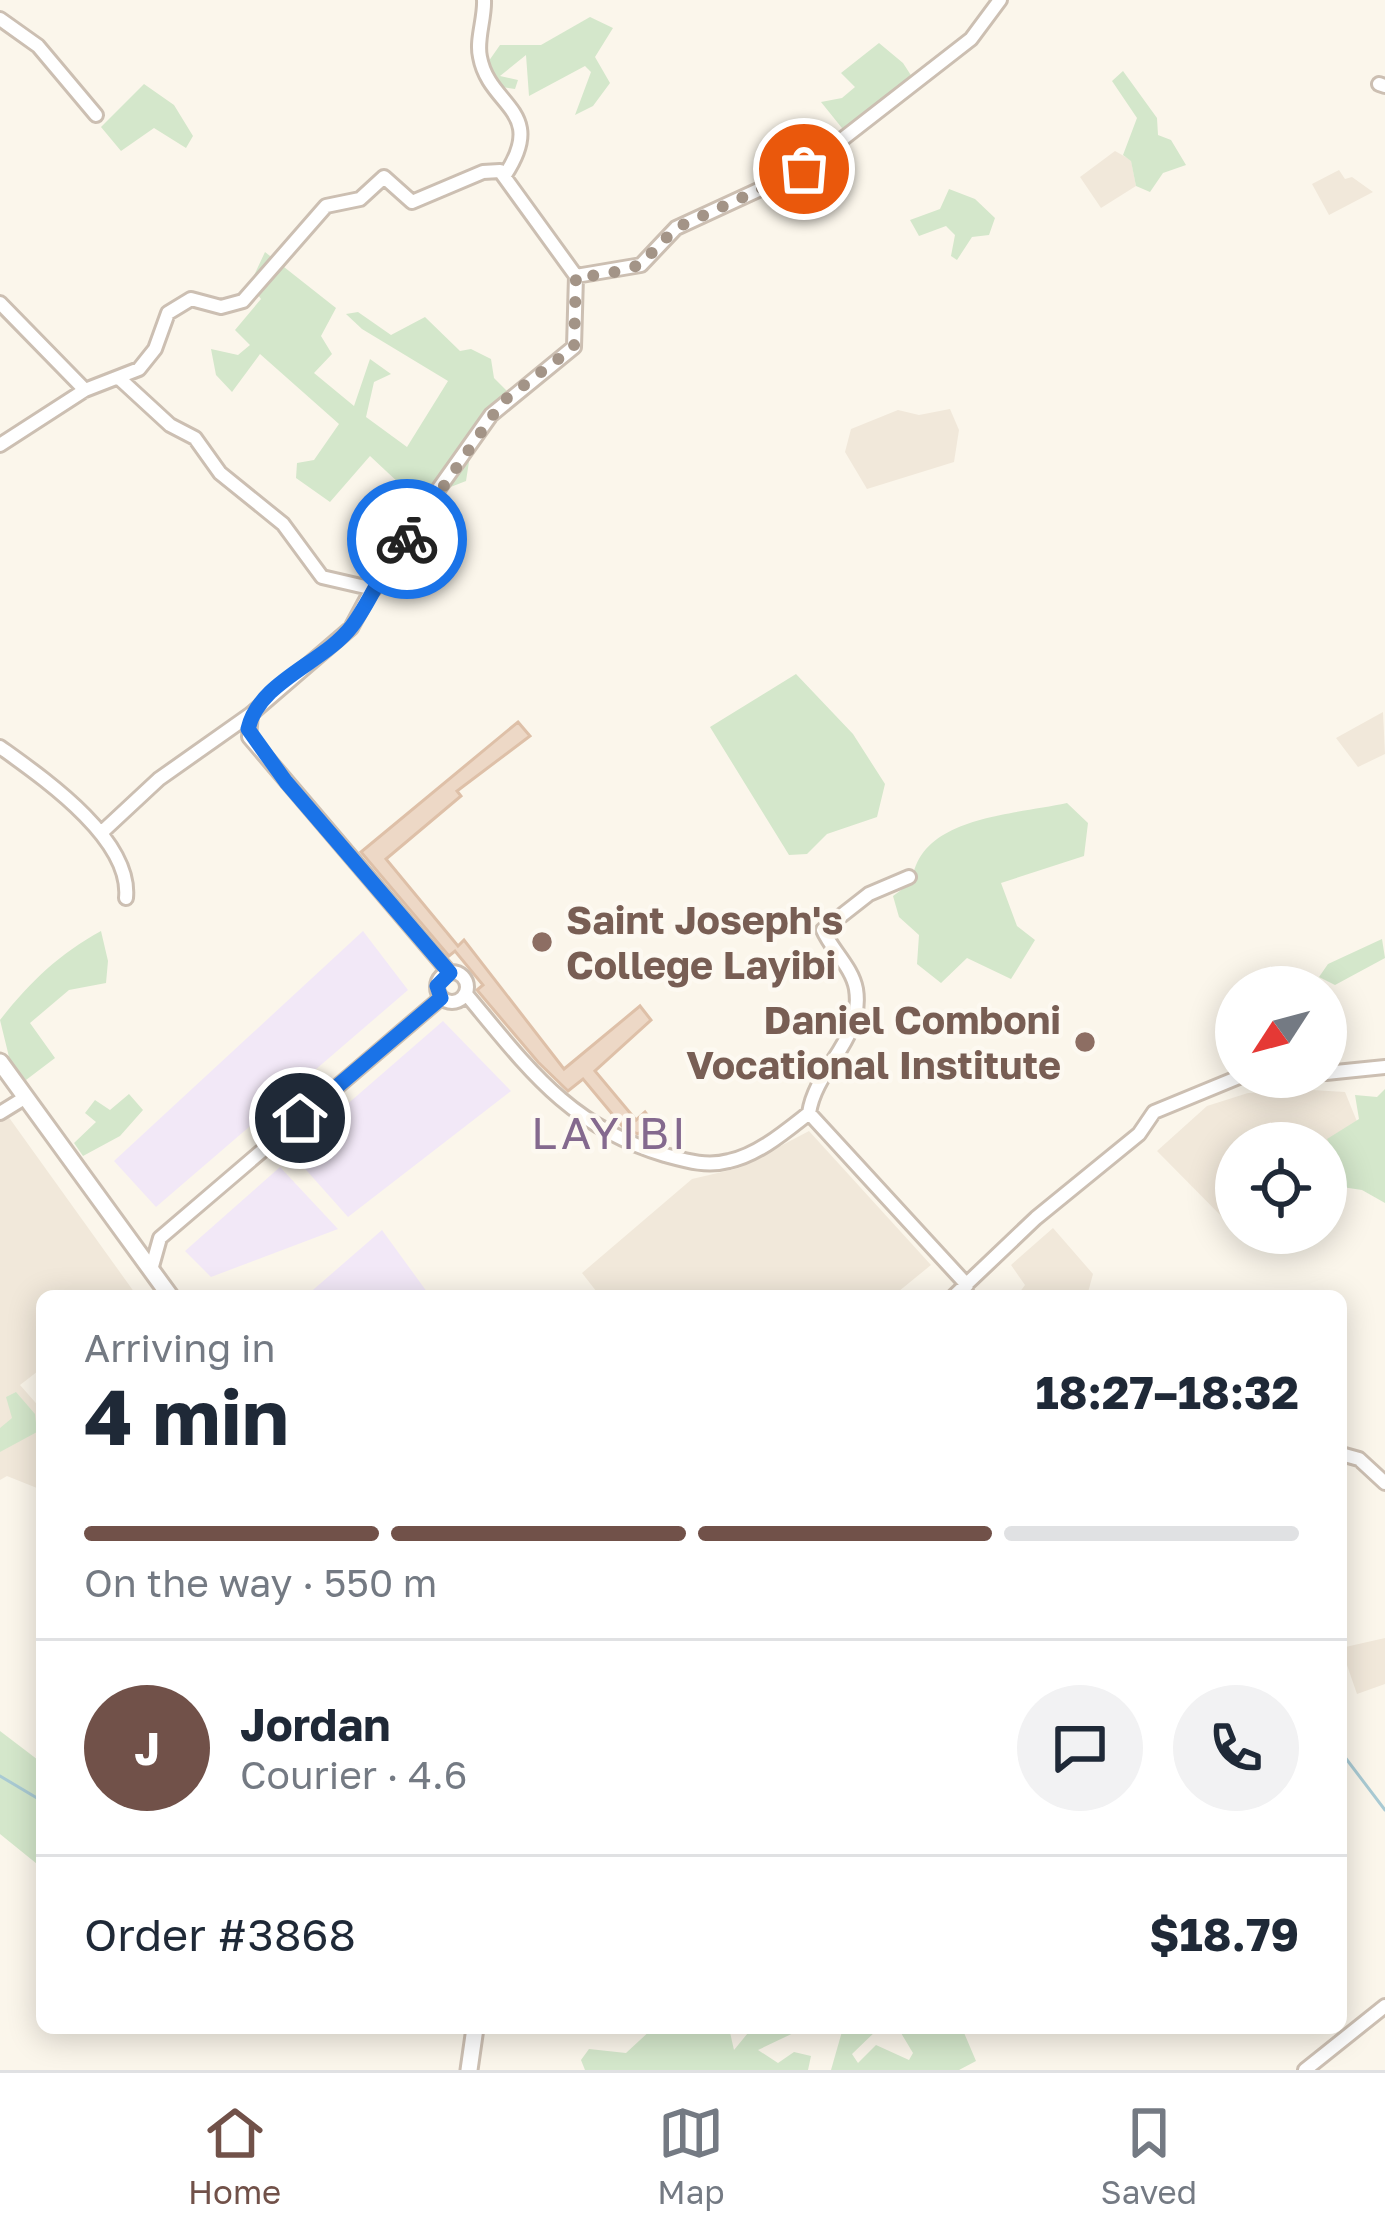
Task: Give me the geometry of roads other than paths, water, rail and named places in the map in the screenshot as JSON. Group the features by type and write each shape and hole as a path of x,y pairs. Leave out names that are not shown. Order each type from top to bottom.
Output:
{"street":[{"path":"101,833 189,755 251,714 351,628 386,563 502,402 574,347 576,276 514,197 505,175 521,142 520,127 514,107 491,81 478,52 484,0"},
{"path":"576,276 604,275 640,265 676,228 804,169 964,45 1000,0"},
{"path":"0,19 38,46 96,115"},
{"path":"0,445 85,390 120,379 148,361 175,307 191,299 221,307 244,301 326,206 360,199 384,177 412,202 483,172 505,175"},
{"path":"0,303 85,390"},
{"path":"67,405 70,379"},
{"path":"120,379 170,425 195,439 220,473 283,524 322,577 374,589"},
{"path":"251,714 250,737 450,973 464,978 466,994 562,1105 658,1153 697,1163 736,1160 808,1113 811,1096 855,1022 854,981 823,930 869,894 909,877"},
{"path":"0,747 45,779 101,833 125,870 126,898"},
{"path":"441,998 437,986 450,973"},
{"path":"151,1270 160,1238 441,998 459,1001 466,994"},
{"path":"0,1062 166,1290"},
{"path":"1347,1070 1385,1067"},
{"path":"961,1290 1036,1218 1139,1134 1154,1112 1215,1087"},
{"path":"0,1113 26,1097"},
{"path":"808,1113 967,1285"},
{"path":"126,1235 160,1238"},
{"path":"1347,1456 1359,1459 1385,1483"},
{"path":"1305,2070 1385,2006"},
{"path":"469,2070 474,2034"}],"waterway":[{"path":"1347,1760 1385,1810"},
{"path":"0,1776 36,1797"}],"place":[{"name":"Saint Joseph's College Layibi","path":"542,942"},
{"name":"Daniel Comboni Vocational Institute","path":"1085,1042"}],"district":[{"name":"LAYIBI","path":"610,1133"}]}
